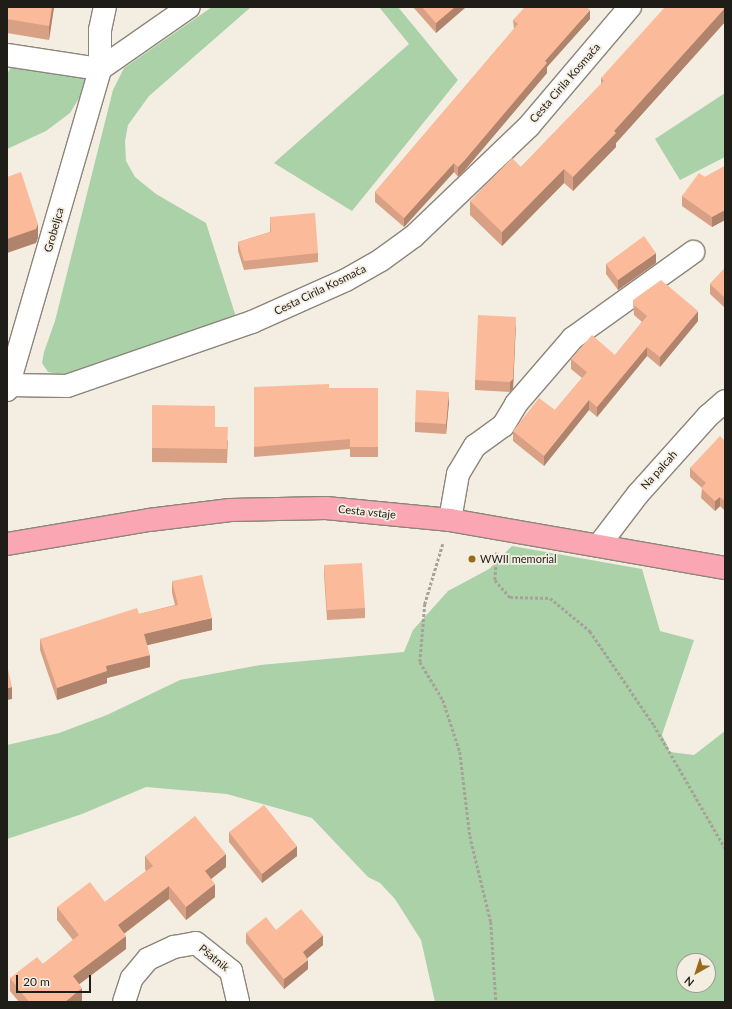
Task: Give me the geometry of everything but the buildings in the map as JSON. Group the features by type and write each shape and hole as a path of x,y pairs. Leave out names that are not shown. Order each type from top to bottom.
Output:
{"main road":[{"name":"Cesta vstaje","path":"7,544 149,520 230,510 326,508 450,520 725,568"}],"street":[{"name":"Grobeljca","path":"9,388 100,69 100,30 105,7"},
{"path":"7,55 100,69 189,7"},
{"name":"Cesta Cirila Kosmača","path":"9,388 67,386 252,322 346,280 381,260 414,236 529,126 630,7"},
{"path":"450,520 458,474 475,446 503,426 516,404 573,338 694,252"},
{"name":"Na palcah","path":"599,545 638,494 708,416 725,401"},
{"name":"Pšatnik","path":"124,1002 132,978 148,959 174,947 196,943 231,971 238,1002"}],"path":[{"path":"450,520 425,604 420,662 443,700 460,752 470,836 491,922 496,1002"},
{"path":"499,528 495,580 510,597 550,598 590,631 654,725 725,848"}],"green space":[{"path":"212,7 251,7 149,96 128,125 125,141 126,161 135,177 156,194 206,223 236,317 63,375 48,372 42,363 44,352 55,321 113,90 124,68"},
{"path":"379,7 398,7 458,80 352,211 274,163 409,44"},
{"path":"12,65 82,73 89,82 70,113 46,131 7,149 7,74"},
{"path":"725,93 725,157 680,180 655,139"},
{"path":"512,546 642,569 660,631 694,640 662,735 670,752 694,755 725,731 725,1002 435,1002 421,940 395,899 380,883 368,877 312,818 227,794 146,787 82,814 7,839 7,745 59,733 107,715 180,680 260,665 404,652 413,630 448,591 489,569"}],"place":[{"name":"WWII memorial","path":"472,559"}]}
